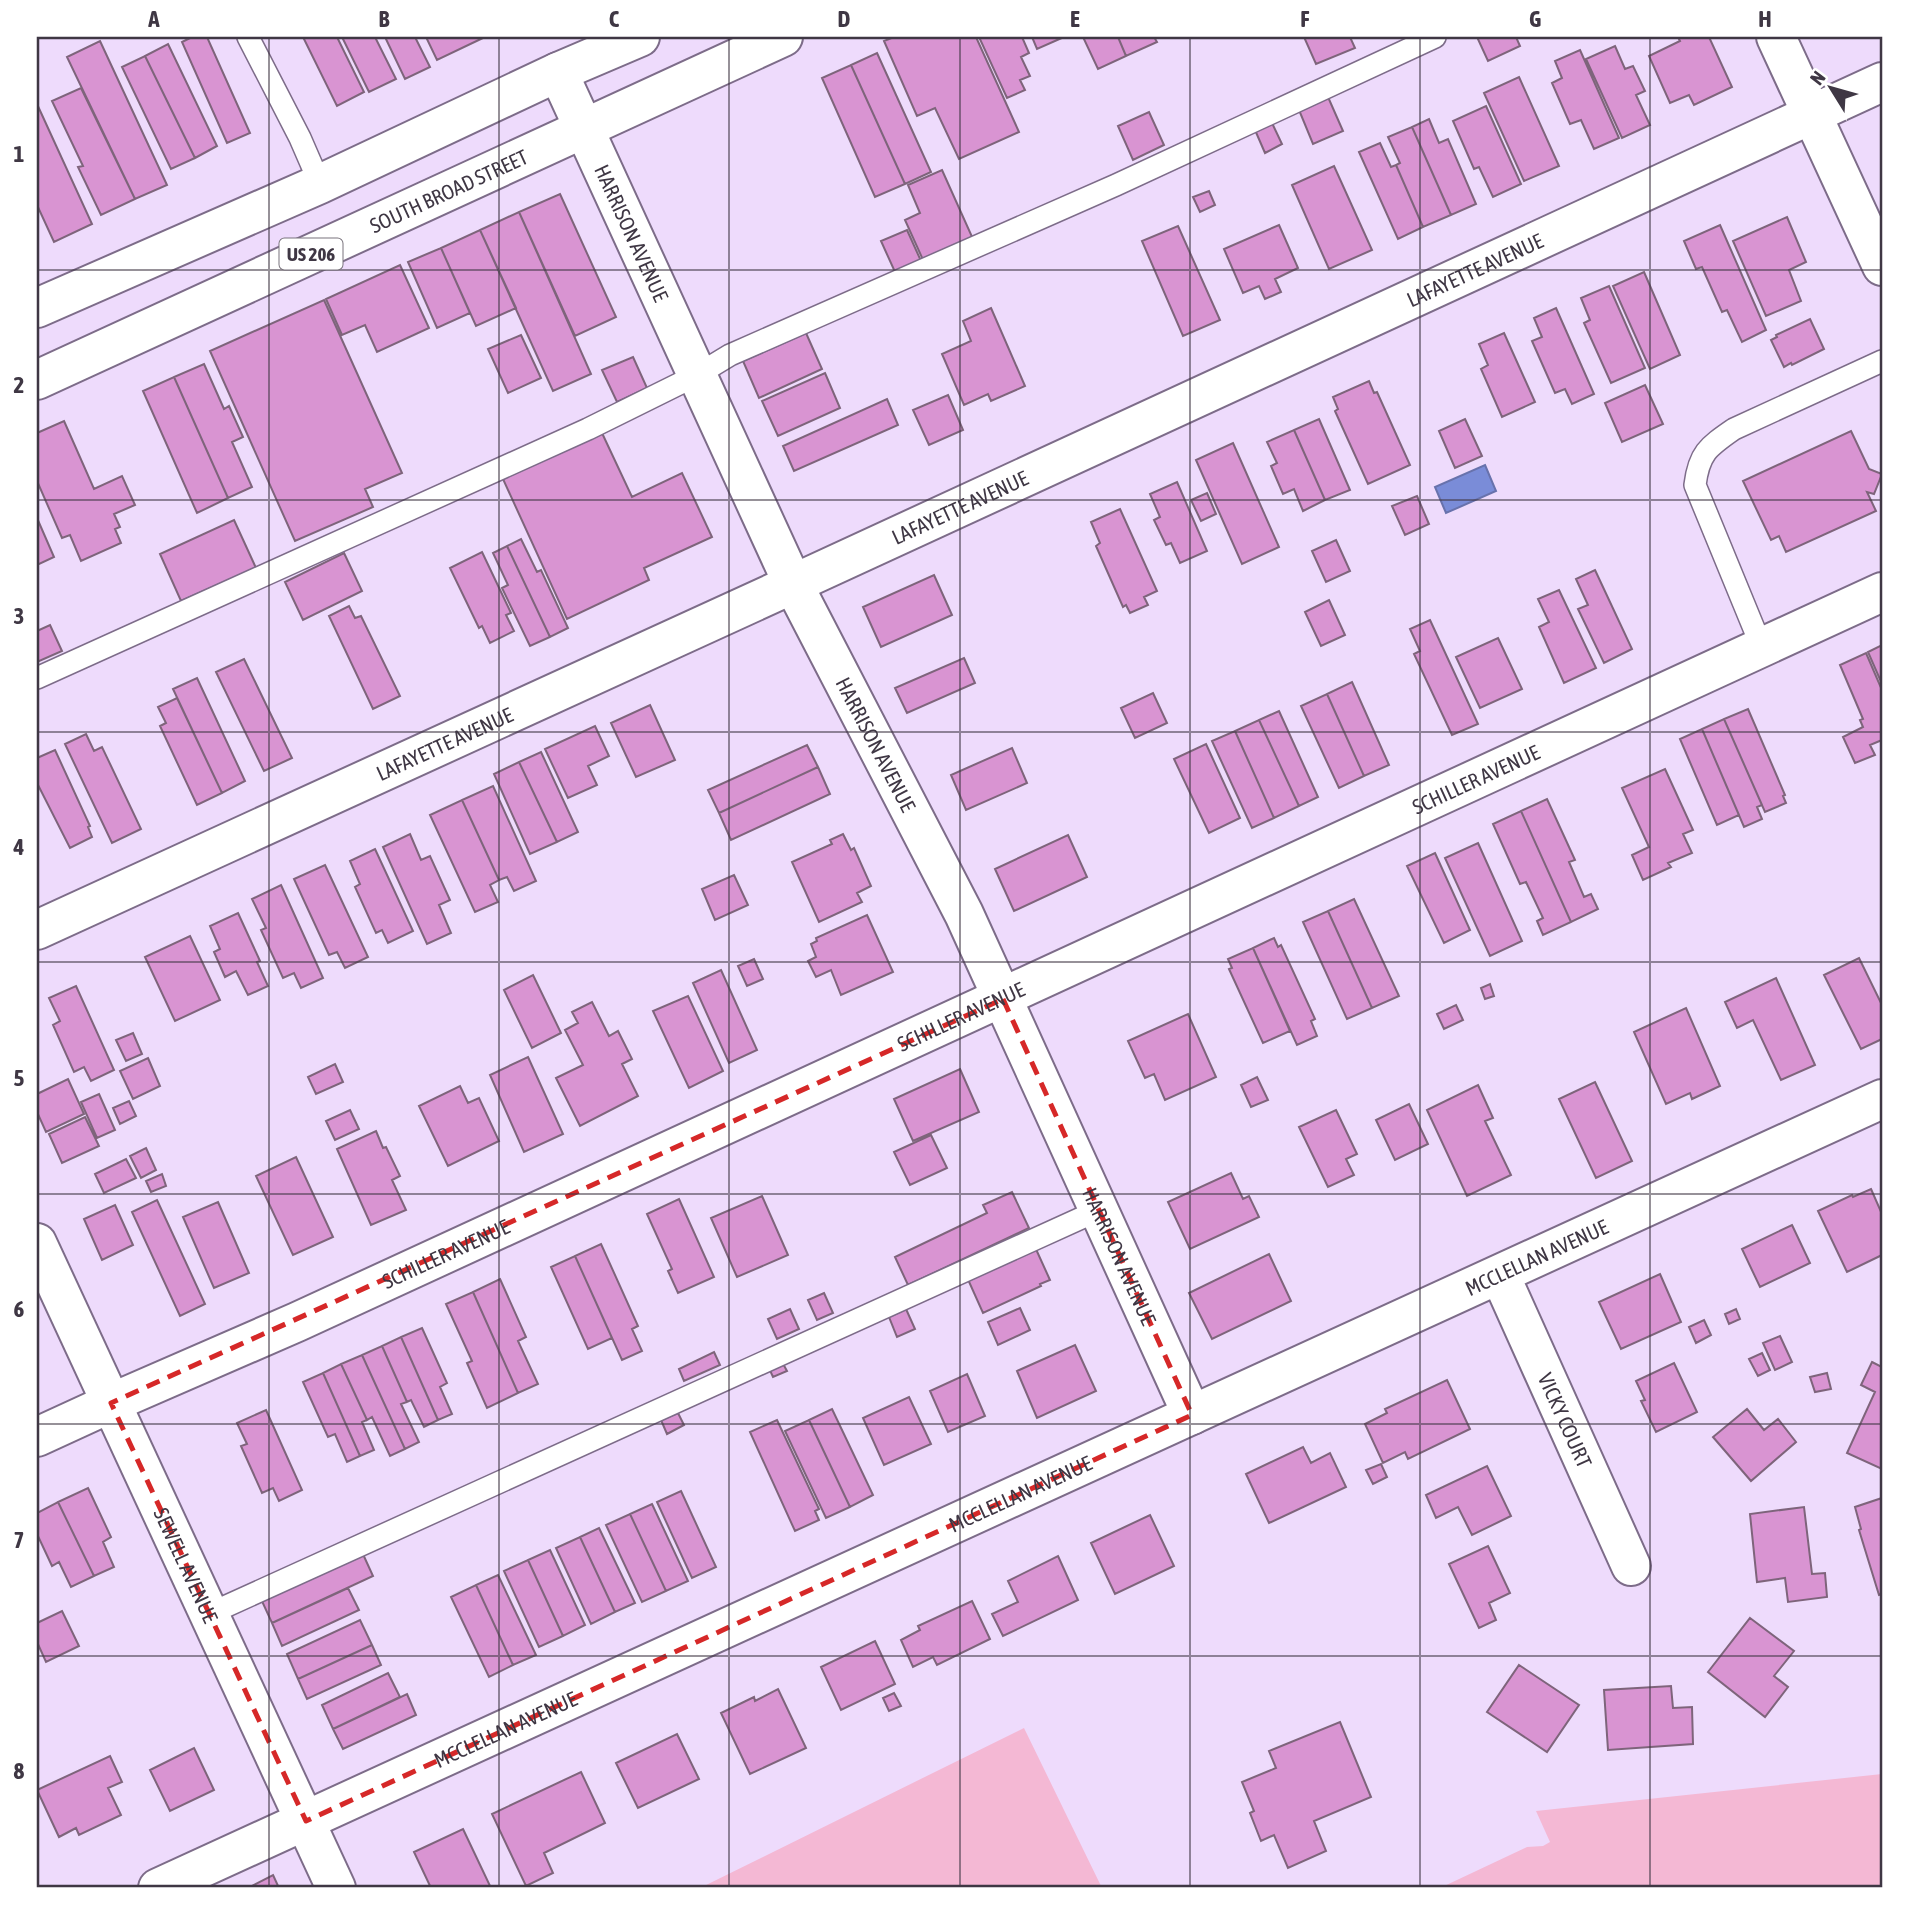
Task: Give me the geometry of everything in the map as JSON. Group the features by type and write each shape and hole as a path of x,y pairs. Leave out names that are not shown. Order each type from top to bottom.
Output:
{"street":[{"path":"38,304 320,184 558,72 640,37"},
{"name":"SOUTH BROAD STREET","path":"37,380 783,37"},
{"path":"1776,37 1882,266"},
{"name":"HARRISON AVENUE","path":"558,72 793,584 964,914 1192,1415"},
{"name":"LAFAYETTE AVENUE","path":"37,930 1882,82"},
{"name":"SCHILLER AVENUE","path":"37,1437 298,1322 1882,592"},
{"name":"MCCLELLAN AVENUE","path":"158,1888 1882,1099"},
{"name":"SEWELL AVENUE","path":"37,1243 337,1888"},
{"name":"VICKY COURT","path":"1500,1275 1631,1566"}],"lane":[{"path":"248,37 300,138 320,184"},
{"path":"37,678 588,429 697,375 730,355 1116,185 1435,37"},
{"path":"1762,648 1695,485 1698,463 1713,443 1734,429 1882,361"},
{"path":"209,1614 1099,1210"}],"highlighted area":[{"path":"1003,999 1192,1415 306,1821 111,1403"}],"shaded area":[{"path":"1024,1728 1102,1888 700,1888"},
{"path":"1882,1774 1882,1888 1440,1888 1527,1847 1543,1846 1550,1842 1536,1811"}],"water":[{"path":"1485,465 1496,491 1446,513 1435,487"}],"building":[{"path":"192,37 207,37 250,133 227,143 182,42"},
{"path":"303,37 337,37 364,92 337,106"},
{"path":"342,37 375,37 396,79 369,92"},
{"path":"385,37 415,37 430,67 405,79"},
{"path":"426,37 485,37 437,60"},
{"path":"894,37 976,37 1019,132 959,159 935,108 917,116 884,41"},
{"path":"979,37 1022,37 1029,53 1021,57 1030,76 1020,80 1025,90 1007,98"},
{"path":"1032,37 1064,37 1037,49"},
{"path":"1083,37 1118,37 1126,56 1098,69"},
{"path":"1118,37 1154,37 1157,42 1126,56"},
{"path":"1304,37 1350,37 1355,48 1316,64"},
{"path":"1477,37 1516,37 1520,46 1488,61"},
{"path":"1678,37 1709,37 1732,87 1694,105 1689,95 1670,103 1649,56 1680,41"},
{"path":"100,41 167,185 135,199 67,57"},
{"path":"168,44 217,146 195,158 145,56"},
{"path":"1615,46 1625,69 1633,66 1645,91 1636,95 1650,125 1622,138 1586,59"},
{"path":"1580,50 1619,138 1594,149 1581,120 1570,124 1552,83 1562,78 1555,61"},
{"path":"877,53 931,172 905,184 851,65"},
{"path":"145,56 195,158 171,169 122,67"},
{"path":"851,65 905,184 875,197 822,78"},
{"path":"1519,77 1559,166 1524,181 1484,93"},
{"path":"81,88 135,199 101,215 78,167 83,166 52,101"},
{"path":"1328,97 1343,131 1313,144 1299,110"},
{"path":"37,104 92,224 54,242 37,205"},
{"path":"1486,106 1521,184 1493,197 1479,167 1474,169 1453,121"},
{"path":"1149,112 1164,145 1133,160 1118,126"},
{"path":"1429,119 1439,143 1448,139 1476,204 1451,215 1412,127"},
{"path":"1272,123 1282,144 1265,153 1255,130"},
{"path":"1412,127 1451,215 1423,227 1396,165 1400,163 1388,137"},
{"path":"1380,143 1391,167 1396,165 1423,227 1398,239 1359,152"},
{"path":"1334,166 1372,250 1329,269 1292,185"},
{"path":"942,170 973,239 924,262 905,220 920,213 908,185"},
{"path":"1209,191 1215,205 1200,212 1193,197"},
{"path":"560,194 616,317 575,336 519,212"},
{"path":"519,212 591,374 553,391 480,230"},
{"path":"1787,217 1806,262 1789,270 1801,301 1766,316 1733,241"},
{"path":"1279,225 1298,268 1275,279 1281,292 1265,299 1259,286 1243,293 1224,249"},
{"path":"1720,225 1766,330 1742,342 1727,310 1722,312 1702,267 1696,269 1684,241"},
{"path":"1178,226 1220,320 1183,336 1142,241"},
{"path":"480,230 516,308 476,326 441,248"},
{"path":"907,230 921,261 895,272 881,241"},
{"path":"441,248 470,313 437,328 408,262"},
{"path":"400,265 429,328 377,352 365,325 342,335 326,299"},
{"path":"1644,272 1680,355 1650,369 1613,286"},
{"path":"1609,286 1645,368 1611,383 1584,323 1590,320 1581,298"},
{"path":"324,300 402,473 365,489 373,507 295,541 210,351"},
{"path":"991,308 1025,386 991,401 988,394 964,405 942,354 971,341 963,321"},
{"path":"1556,308 1594,394 1572,404 1565,389 1555,393 1532,341 1542,337 1534,318"},
{"path":"1810,319 1824,349 1784,367 1771,340"},
{"path":"806,333 822,369 759,398 743,361"},
{"path":"1504,333 1535,402 1502,417 1481,369 1488,365 1479,344"},
{"path":"521,335 541,378 508,393 488,349"},
{"path":"633,357 647,388 617,402 602,370"},
{"path":"204,364 224,409 229,406 243,437 232,442 252,487 228,498 174,377"},
{"path":"825,373 840,408 778,436 762,401"},
{"path":"174,377 228,498 197,513 143,391"},
{"path":"1369,381 1374,393 1377,392 1410,465 1368,484 1335,411 1338,409 1333,397"},
{"path":"1645,385 1663,424 1622,442 1605,403"},
{"path":"948,395 963,430 929,445 913,410"},
{"path":"887,399 898,425 794,471 783,446"},
{"path":"1319,419 1350,490 1325,500 1294,430"},
{"path":"1465,419 1482,456 1455,468 1439,431"},
{"path":"64,421 94,489 122,476 135,505 114,514 120,527 115,529 121,543 81,561 70,535 62,538 37,481 37,433"},
{"path":"1294,430 1325,500 1303,511 1294,489 1283,494 1271,466 1277,463 1267,442"},
{"path":"1851,431 1869,469 1882,474 1874,494 1867,492 1876,511 1786,552 1779,536 1771,540 1743,481"},
{"path":"602,433 632,497 682,473 712,537 644,568 649,580 567,619 503,479"},
{"path":"1233,443 1279,547 1242,564 1196,460"},
{"path":"1177,482 1207,551 1180,563 1171,543 1166,545 1154,520 1160,517 1150,494"},
{"path":"1207,493 1216,514 1201,521 1191,500"},
{"path":"1417,496 1429,524 1405,535 1392,506"},
{"path":"1120,509 1157,591 1144,597 1148,605 1130,613 1126,605 1123,607 1096,546 1100,543 1091,522"},
{"path":"37,518 54,557 37,565"},
{"path":"234,520 256,568 181,601 160,554"},
{"path":"521,539 537,572 541,570 568,628 550,637 507,546"},
{"path":"1336,540 1350,571 1326,582 1312,551"},
{"path":"507,546 550,637 530,646 502,588 508,585 493,553"},
{"path":"482,552 511,613 506,615 514,631 490,643 482,626 479,628 450,568"},
{"path":"344,553 362,591 303,620 285,582"},
{"path":"1595,570 1632,649 1604,663 1578,609 1588,605 1576,579"},
{"path":"934,575 952,615 881,647 863,607"},
{"path":"1559,590 1596,668 1564,683 1539,627 1549,622 1538,599"},
{"path":"1329,600 1345,635 1321,646 1305,612"},
{"path":"349,606 355,618 361,616 400,696 373,709 329,616"},
{"path":"1430,620 1478,724 1452,735 1414,654 1420,651 1410,629"},
{"path":"50,625 62,651 37,662 37,631"},
{"path":"1498,638 1522,689 1480,708 1456,657"},
{"path":"1882,645 1882,684 1868,652"},
{"path":"1866,653 1882,690 1882,740 1870,745 1875,755 1855,763 1843,737 1863,727 1860,720 1863,719 1840,665"},
{"path":"964,658 975,683 907,713 895,688"},
{"path":"244,659 292,758 264,771 216,672"},
{"path":"197,678 245,781 222,793 173,689"},
{"path":"1352,682 1389,765 1364,776 1327,694"},
{"path":"1153,693 1167,723 1135,738 1121,708"},
{"path":"1327,694 1364,776 1339,788 1301,706"},
{"path":"177,698 222,793 197,805 160,726 166,723 158,707"},
{"path":"650,705 675,760 636,777 611,723"},
{"path":"1748,709 1785,795 1783,796 1786,803 1765,812 1724,719"},
{"path":"1279,711 1318,797 1299,806 1259,720"},
{"path":"1724,719 1762,805 1757,807 1762,819 1744,827 1702,729"},
{"path":"1259,720 1299,806 1274,818 1235,731"},
{"path":"595,726 609,756 588,766 597,785 568,798 545,749"},
{"path":"1702,729 1739,815 1717,825 1680,739"},
{"path":"1235,731 1274,818 1252,828 1212,741"},
{"path":"86,734 94,751 102,747 141,829 112,843 65,744"},
{"path":"1206,744 1240,818 1209,833 1174,759"},
{"path":"807,745 818,767 719,813 708,790"},
{"path":"1012,748 1027,783 966,810 951,775"},
{"path":"55,750 90,826 88,827 92,837 70,848 37,783 37,758"},
{"path":"541,752 578,832 557,842 519,762"},
{"path":"519,762 557,842 530,854 494,774"},
{"path":"818,767 830,794 731,840 719,813"},
{"path":"1665,769 1693,830 1683,834 1692,853 1668,863 1671,867 1643,880 1632,855 1649,847 1622,788"},
{"path":"493,786 536,881 514,891 507,877 499,880 462,800"},
{"path":"1547,799 1575,860 1569,862 1584,897 1591,894 1598,909 1571,922 1521,811"},
{"path":"462,800 499,880 490,885 498,902 475,912 430,815"},
{"path":"1521,811 1571,922 1543,935 1537,921 1543,918 1526,882 1520,884 1493,824"},
{"path":"410,834 421,860 430,856 450,900 439,905 451,933 427,944 383,847"},
{"path":"843,834 851,850 854,848 871,886 857,893 862,902 819,922 792,862 832,844 830,840"},
{"path":"1068,835 1087,877 1014,911 995,869"},
{"path":"1478,843 1522,941 1490,956 1445,858"},
{"path":"375,849 413,931 388,943 382,930 376,933 355,887 360,884 350,861"},
{"path":"1435,853 1470,930 1444,943 1407,866"},
{"path":"325,865 368,957 345,968 337,952 329,955 294,879"},
{"path":"734,875 748,905 715,920 702,889"},
{"path":"281,885 323,978 301,988 294,973 283,978 261,930 266,928 252,899"},
{"path":"1354,899 1399,996 1372,1008 1328,911"},
{"path":"1328,911 1372,1008 1347,1019 1303,922"},
{"path":"238,913 260,961 257,962 268,986 248,995 236,971 225,977 214,952 220,949 210,926"},
{"path":"867,915 893,972 841,995 831,970 816,977 808,961 816,957 811,944 817,941 816,938"},
{"path":"190,936 220,1000 175,1021 145,957"},
{"path":"1274,938 1278,947 1281,945 1315,1019 1311,1021 1317,1036 1297,1045 1253,948"},
{"path":"1253,948 1290,1031 1263,1043 1229,969 1232,968 1228,959"},
{"path":"1859,958 1882,1005 1882,1039 1861,1049 1824,975"},
{"path":"754,959 763,979 747,986 738,966"},
{"path":"721,970 757,1050 729,1063 693,983"},
{"path":"533,975 561,1033 532,1048 504,990"},
{"path":"1776,978 1815,1065 1781,1080 1753,1020 1737,1028 1725,1002"},
{"path":"1490,984 1494,996 1485,999 1481,988"},
{"path":"76,986 114,1070 91,1081 84,1067 74,1072 53,1025 60,1021 49,998"},
{"path":"688,996 723,1071 689,1088 653,1011"},
{"path":"592,1002 609,1036 618,1031 632,1059 622,1064 638,1096 580,1126 556,1078 583,1065 565,1030 578,1023 572,1012"},
{"path":"1456,1005 1463,1020 1444,1029 1437,1014"},
{"path":"1686,1008 1720,1086 1692,1099 1690,1093 1666,1104 1634,1032"},
{"path":"1188,1014 1216,1077 1165,1100 1154,1074 1145,1078 1128,1041"},
{"path":"133,1033 142,1054 126,1061 116,1040"},
{"path":"528,1057 563,1134 524,1152 490,1075"},
{"path":"148,1058 160,1086 133,1099 120,1071"},
{"path":"335,1064 343,1082 316,1094 308,1077"},
{"path":"960,1069 979,1112 913,1141 894,1099"},
{"path":"1257,1077 1268,1100 1251,1107 1241,1085"},
{"path":"68,1079 84,1114 46,1132 37,1112 37,1094"},
{"path":"1595,1082 1632,1161 1596,1178 1559,1099"},
{"path":"1478,1085 1493,1118 1485,1121 1511,1175 1467,1196 1427,1110"},
{"path":"460,1086 468,1103 479,1098 499,1141 448,1166 419,1106"},
{"path":"99,1094 115,1130 97,1138 81,1102"},
{"path":"129,1101 136,1116 120,1124 113,1108"},
{"path":"1409,1104 1428,1144 1395,1160 1376,1120"},
{"path":"350,1110 359,1129 335,1140 326,1121"},
{"path":"1336,1110 1357,1154 1346,1159 1354,1175 1328,1187 1299,1127"},
{"path":"85,1117 99,1146 62,1163 49,1134"},
{"path":"376,1131 400,1176 392,1180 406,1210 371,1225 337,1149"},
{"path":"931,1135 947,1168 910,1185 894,1152"},
{"path":"146,1148 156,1170 141,1178 130,1156"},
{"path":"296,1157 333,1237 293,1255 256,1176"},
{"path":"126,1159 136,1178 104,1193 95,1174"},
{"path":"1231,1173 1243,1199 1249,1196 1259,1217 1190,1249 1168,1202"},
{"path":"162,1174 166,1186 151,1192 146,1181"},
{"path":"1871,1189 1882,1214 1882,1255 1847,1272 1818,1211"},
{"path":"1012,1192 1029,1228 908,1285 895,1257 987,1213 983,1205"},
{"path":"762,1196 788,1255 737,1277 711,1218"},
{"path":"679,1199 714,1277 678,1293 668,1271 672,1269 647,1214"},
{"path":"157,1200 205,1304 180,1316 132,1212"},
{"path":"218,1202 249,1273 214,1288 183,1217"},
{"path":"115,1205 133,1245 102,1260 84,1219"},
{"path":"1792,1225 1810,1263 1760,1287 1742,1249"},
{"path":"601,1244 638,1326 632,1329 642,1351 622,1360 575,1256"},
{"path":"1035,1247 1050,1280 983,1313 966,1275"},
{"path":"1269,1254 1291,1301 1212,1339 1189,1293"},
{"path":"575,1256 612,1338 588,1349 551,1267"},
{"path":"1660,1274 1681,1322 1621,1349 1599,1302"},
{"path":"500,1279 526,1337 518,1341 538,1384 518,1393 473,1292"},
{"path":"473,1292 518,1393 487,1408 467,1363 472,1361 446,1304"},
{"path":"824,1293 833,1313 817,1320 808,1300"},
{"path":"1020,1308 1030,1330 998,1345 988,1322"},
{"path":"790,1309 799,1329 777,1339 768,1319"},
{"path":"906,1309 915,1329 897,1337 889,1317"},
{"path":"1736,1309 1740,1319 1729,1324 1725,1314"},
{"path":"1704,1320 1711,1335 1696,1343 1689,1327"},
{"path":"422,1328 447,1383 440,1387 452,1414 438,1420 401,1337"},
{"path":"1780,1336 1792,1362 1775,1370 1763,1343"},
{"path":"401,1337 438,1420 424,1427 411,1400 407,1402 382,1346"},
{"path":"1075,1345 1096,1391 1037,1418 1017,1371"},
{"path":"382,1346 407,1402 401,1404 419,1442 405,1449 362,1355"},
{"path":"714,1352 720,1365 684,1381 679,1369"},
{"path":"1762,1353 1770,1370 1758,1376 1749,1359"},
{"path":"362,1355 405,1449 390,1456 372,1417 367,1420 341,1364"},
{"path":"781,1360 787,1371 773,1377 768,1366"},
{"path":"1872,1362 1882,1367 1882,1469 1847,1453 1875,1392 1861,1385"},
{"path":"1674,1363 1697,1412 1656,1432 1641,1401 1645,1400 1636,1381"},
{"path":"341,1364 367,1420 362,1422 374,1450 360,1456 323,1373"},
{"path":"323,1373 360,1456 347,1462 335,1434 328,1437 303,1382"},
{"path":"1827,1373 1831,1389 1815,1392 1810,1377"},
{"path":"967,1374 985,1416 948,1432 930,1391"},
{"path":"1447,1380 1470,1429 1408,1459 1405,1452 1383,1463 1365,1424 1387,1413 1385,1409"},
{"path":"909,1397 931,1444 884,1465 863,1418"},
{"path":"832,1409 873,1495 850,1507 809,1420"},
{"path":"1747,1409 1764,1430 1778,1419 1796,1442 1751,1481 1713,1437"},
{"path":"266,1410 302,1490 279,1501 273,1488 262,1493 241,1446 247,1444 237,1423"},
{"path":"678,1413 684,1425 667,1434 661,1420"},
{"path":"777,1420 819,1509 815,1511 819,1520 795,1531 750,1432"},
{"path":"809,1420 850,1507 826,1518 785,1431"},
{"path":"1303,1447 1311,1463 1330,1453 1346,1487 1269,1523 1246,1474"},
{"path":"1381,1464 1387,1477 1373,1484 1366,1470"},
{"path":"1487,1466 1511,1516 1472,1535 1458,1507 1436,1518 1426,1495"},
{"path":"88,1488 111,1537 103,1542 114,1567 94,1576 58,1502"},
{"path":"681,1491 716,1567 692,1578 657,1502"},
{"path":"1882,1498 1882,1594 1879,1595 1859,1530 1861,1529 1855,1507"},
{"path":"58,1502 94,1576 71,1587 59,1562 52,1566 37,1534 37,1513"},
{"path":"652,1504 688,1581 666,1591 630,1514"},
{"path":"1804,1507 1812,1574 1825,1573 1827,1597 1788,1602 1785,1578 1757,1582 1750,1514"},
{"path":"630,1514 666,1591 642,1602 606,1525"},
{"path":"1150,1515 1174,1566 1115,1594 1091,1543"},
{"path":"599,1528 635,1603 615,1612 580,1537"},
{"path":"580,1537 615,1612 591,1624 556,1548"},
{"path":"1488,1546 1510,1593 1489,1603 1496,1620 1479,1628 1449,1564"},
{"path":"550,1550 585,1625 563,1636 528,1560"},
{"path":"362,1552 373,1576 272,1623 261,1599"},
{"path":"1058,1556 1078,1600 1003,1636 992,1614 1018,1602 1008,1581"},
{"path":"528,1560 563,1636 539,1647 504,1571"},
{"path":"498,1575 536,1655 513,1665 476,1585"},
{"path":"476,1585 513,1665 489,1677 451,1597"},
{"path":"348,1588 359,1610 282,1646 272,1623"},
{"path":"972,1601 990,1639 937,1665 933,1657 913,1667 901,1640 920,1630 918,1626"},
{"path":"62,1611 79,1646 46,1662 37,1642 37,1623"},
{"path":"1750,1618 1794,1651 1774,1676 1788,1687 1765,1717 1708,1672"},
{"path":"360,1620 372,1645 298,1679 287,1654"},
{"path":"875,1641 895,1684 841,1710 821,1667"},
{"path":"372,1645 381,1665 307,1699 298,1679"},
{"path":"1519,1665 1579,1705 1547,1752 1487,1712"},
{"path":"388,1673 400,1697 333,1729 322,1705"},
{"path":"1671,1686 1673,1708 1692,1707 1693,1744 1608,1750 1604,1690"},
{"path":"778,1689 806,1748 750,1774 721,1713 754,1697 755,1701"},
{"path":"894,1693 901,1706 889,1711 883,1698"},
{"path":"407,1694 416,1715 343,1749 333,1729"},
{"path":"1340,1722 1371,1797 1314,1821 1326,1851 1288,1868 1274,1835 1261,1841 1250,1813 1254,1811 1242,1782 1276,1768 1269,1751"},
{"path":"677,1734 699,1779 638,1808 616,1763"},
{"path":"194,1748 214,1790 170,1811 150,1770"},
{"path":"110,1756 122,1782 108,1788 121,1815 79,1835 76,1828 59,1837 37,1790"},
{"path":"581,1772 605,1823 544,1853 553,1873 526,1886 492,1814"},
{"path":"463,1829 491,1888 431,1888 414,1852"},
{"path":"273,1875 279,1888 253,1888 252,1886"}]}
